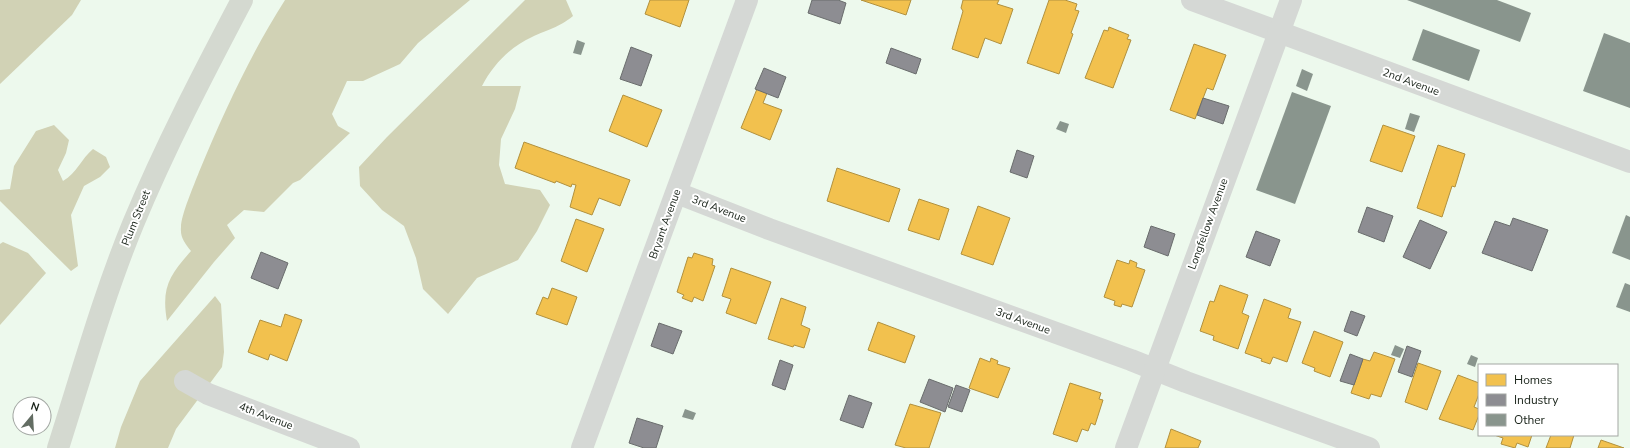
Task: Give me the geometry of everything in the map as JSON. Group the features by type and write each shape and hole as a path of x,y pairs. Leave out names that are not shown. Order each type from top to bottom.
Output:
{"main road":[{"name":"Plum Street","path":"58,448 102,308 133,225 168,143 242,0"}],"street":[{"name":"Bryant Avenue","path":"582,448 747,0"},
{"name":"2nd Avenue","path":"1192,0 1630,162"},
{"name":"Longfellow Avenue","path":"1126,448 1291,0"},
{"name":"3rd Avenue","path":"677,193 769,229 1369,448"},
{"name":"4th Avenue","path":"185,381 208,394 349,448"}],"green space":[{"path":"0,0 81,0 72,15 0,84"},
{"path":"285,0 470,0 418,43 400,64 363,81 347,81 332,114 338,126 350,133 300,180 293,183 264,212 244,210 227,225 235,238 167,321 165,309 166,290 178,267 191,251 183,240 181,234 183,215 188,200 208,150 238,84 260,42"},
{"path":"525,0 566,0 573,16 558,26 524,41 509,51 491,71 482,86 521,86 515,109 501,139 499,165 505,184 540,190 550,205 537,231 518,260 477,278 448,314 423,289 416,258 404,226 382,210 360,186 359,167 387,137"},
{"path":"54,125 69,140 66,153 58,170 63,181 72,174 93,149 106,157 110,167 100,177 84,186 71,215 78,266 71,271 0,201 0,190 10,189 14,166 36,131"},
{"path":"3,242 28,253 46,273 0,325 0,244"},
{"path":"215,296 221,304 224,352 222,367 176,429 168,448 115,448 121,427 140,381"}],"building: Homes":[{"path":"650,0 689,0 680,27 645,14"},
{"path":"861,0 911,0 906,15"},
{"path":"963,0 999,0 997,4 1013,9 1001,44 985,38 978,58 952,49 963,11 961,8"},
{"path":"1049,0 1065,0 1077,4 1075,10 1079,11 1071,33 1073,34 1059,74 1027,63"},
{"path":"1109,27 1129,35 1127,39 1131,40 1113,88 1085,78 1104,30 1108,31"},
{"path":"1194,44 1226,55 1213,90 1207,88 1195,119 1170,110"},
{"path":"757,89 767,93 763,103 782,110 770,140 741,128"},
{"path":"623,95 662,110 647,147 609,131"},
{"path":"1383,125 1415,136 1402,172 1370,161"},
{"path":"524,142 630,180 620,206 599,198 592,215 570,207 576,185 572,184 571,187 556,181 555,183 515,168"},
{"path":"1438,145 1465,154 1455,187 1452,186 1442,217 1417,208"},
{"path":"837,168 900,189 889,222 827,201"},
{"path":"919,199 949,209 939,240 908,230"},
{"path":"978,206 1010,218 993,265 961,254"},
{"path":"576,219 604,229 587,272 561,261"},
{"path":"694,253 713,259 712,265 715,266 703,301 694,297 692,302 682,298 684,295 677,292 688,257 692,258"},
{"path":"1117,260 1129,264 1130,260 1137,263 1136,267 1145,270 1132,307 1122,304 1121,307 1114,305 1115,301 1104,297"},
{"path":"731,268 771,282 756,324 726,313 731,299 722,296"},
{"path":"1220,285 1248,295 1242,313 1249,316 1238,349 1213,340 1214,336 1200,331 1210,301 1214,302"},
{"path":"552,288 577,297 567,325 536,314 543,297 548,299"},
{"path":"781,298 806,307 801,325 810,329 804,348 794,345 793,347 768,339"},
{"path":"1264,299 1291,309 1288,318 1301,322 1287,362 1273,357 1270,364 1261,361 1262,359 1245,353"},
{"path":"285,314 302,320 287,361 270,354 268,360 248,352 260,320 281,327"},
{"path":"878,322 915,336 905,363 868,350"},
{"path":"1314,331 1343,342 1330,377 1314,371 1315,368 1302,363"},
{"path":"1374,352 1395,359 1381,397 1371,394 1369,399 1351,393 1363,359 1370,361"},
{"path":"980,358 990,362 991,358 998,361 997,364 1010,368 998,398 969,388"},
{"path":"1418,363 1441,371 1427,410 1405,402"},
{"path":"1458,375 1478,383 1478,397 1474,407 1478,409 1478,418 1473,430 1439,419"},
{"path":"1070,383 1101,393 1099,399 1103,400 1095,425 1091,423 1088,431 1082,429 1077,442 1053,434"},
{"path":"910,404 941,413 929,448 906,448 895,445"},
{"path":"1171,429 1201,441 1198,448 1165,448"},
{"path":"1497,436 1532,436 1528,447 1517,443 1515,448 1501,444 1503,438"},
{"path":"1551,436 1574,436 1570,448 1546,448"},
{"path":"1601,440 1624,448 1598,448"}],"building: Industry":[{"path":"812,0 838,0 846,3 840,24 808,13"},
{"path":"631,47 652,55 641,86 620,79"},
{"path":"891,48 921,59 916,74 886,63"},
{"path":"764,68 786,77 778,98 755,89"},
{"path":"1203,98 1229,106 1223,124 1197,115"},
{"path":"1017,150 1034,156 1027,178 1010,172"},
{"path":"1367,207 1393,216 1384,242 1358,232"},
{"path":"1513,218 1548,230 1532,271 1482,253 1495,221 1510,226"},
{"path":"1420,220 1447,232 1430,269 1403,257"},
{"path":"1151,226 1175,234 1168,256 1144,247"},
{"path":"1256,231 1280,240 1270,266 1246,257"},
{"path":"261,252 288,263 278,289 251,278"},
{"path":"1351,311 1365,316 1357,336 1344,331"},
{"path":"659,323 682,331 673,354 651,346"},
{"path":"1407,346 1421,351 1412,377 1398,372"},
{"path":"1350,354 1363,359 1354,385 1340,381"},
{"path":"780,360 793,365 785,390 772,385"},
{"path":"929,379 953,388 945,412 920,402"},
{"path":"956,385 970,390 962,412 948,407"},
{"path":"849,395 872,403 863,428 840,420"},
{"path":"637,418 663,426 656,448 644,448 629,443"}],"building: Other":[{"path":"1407,0 1497,0 1531,13 1520,42"},
{"path":"1423,29 1480,50 1469,81 1412,60"},
{"path":"1604,33 1630,43 1630,108 1583,91"},
{"path":"577,40 585,43 581,55 573,53"},
{"path":"1302,69 1313,74 1307,91 1296,86"},
{"path":"1292,92 1331,106 1295,204 1256,190"},
{"path":"1410,113 1420,116 1414,132 1405,129"},
{"path":"1060,121 1069,124 1066,133 1056,129"},
{"path":"1626,215 1630,217 1630,260 1612,253"},
{"path":"1625,283 1630,285 1630,312 1616,307"},
{"path":"1395,345 1404,349 1400,358 1391,355"},
{"path":"1471,355 1478,358 1475,367 1467,364"},
{"path":"685,409 696,413 693,420 682,417"}]}
